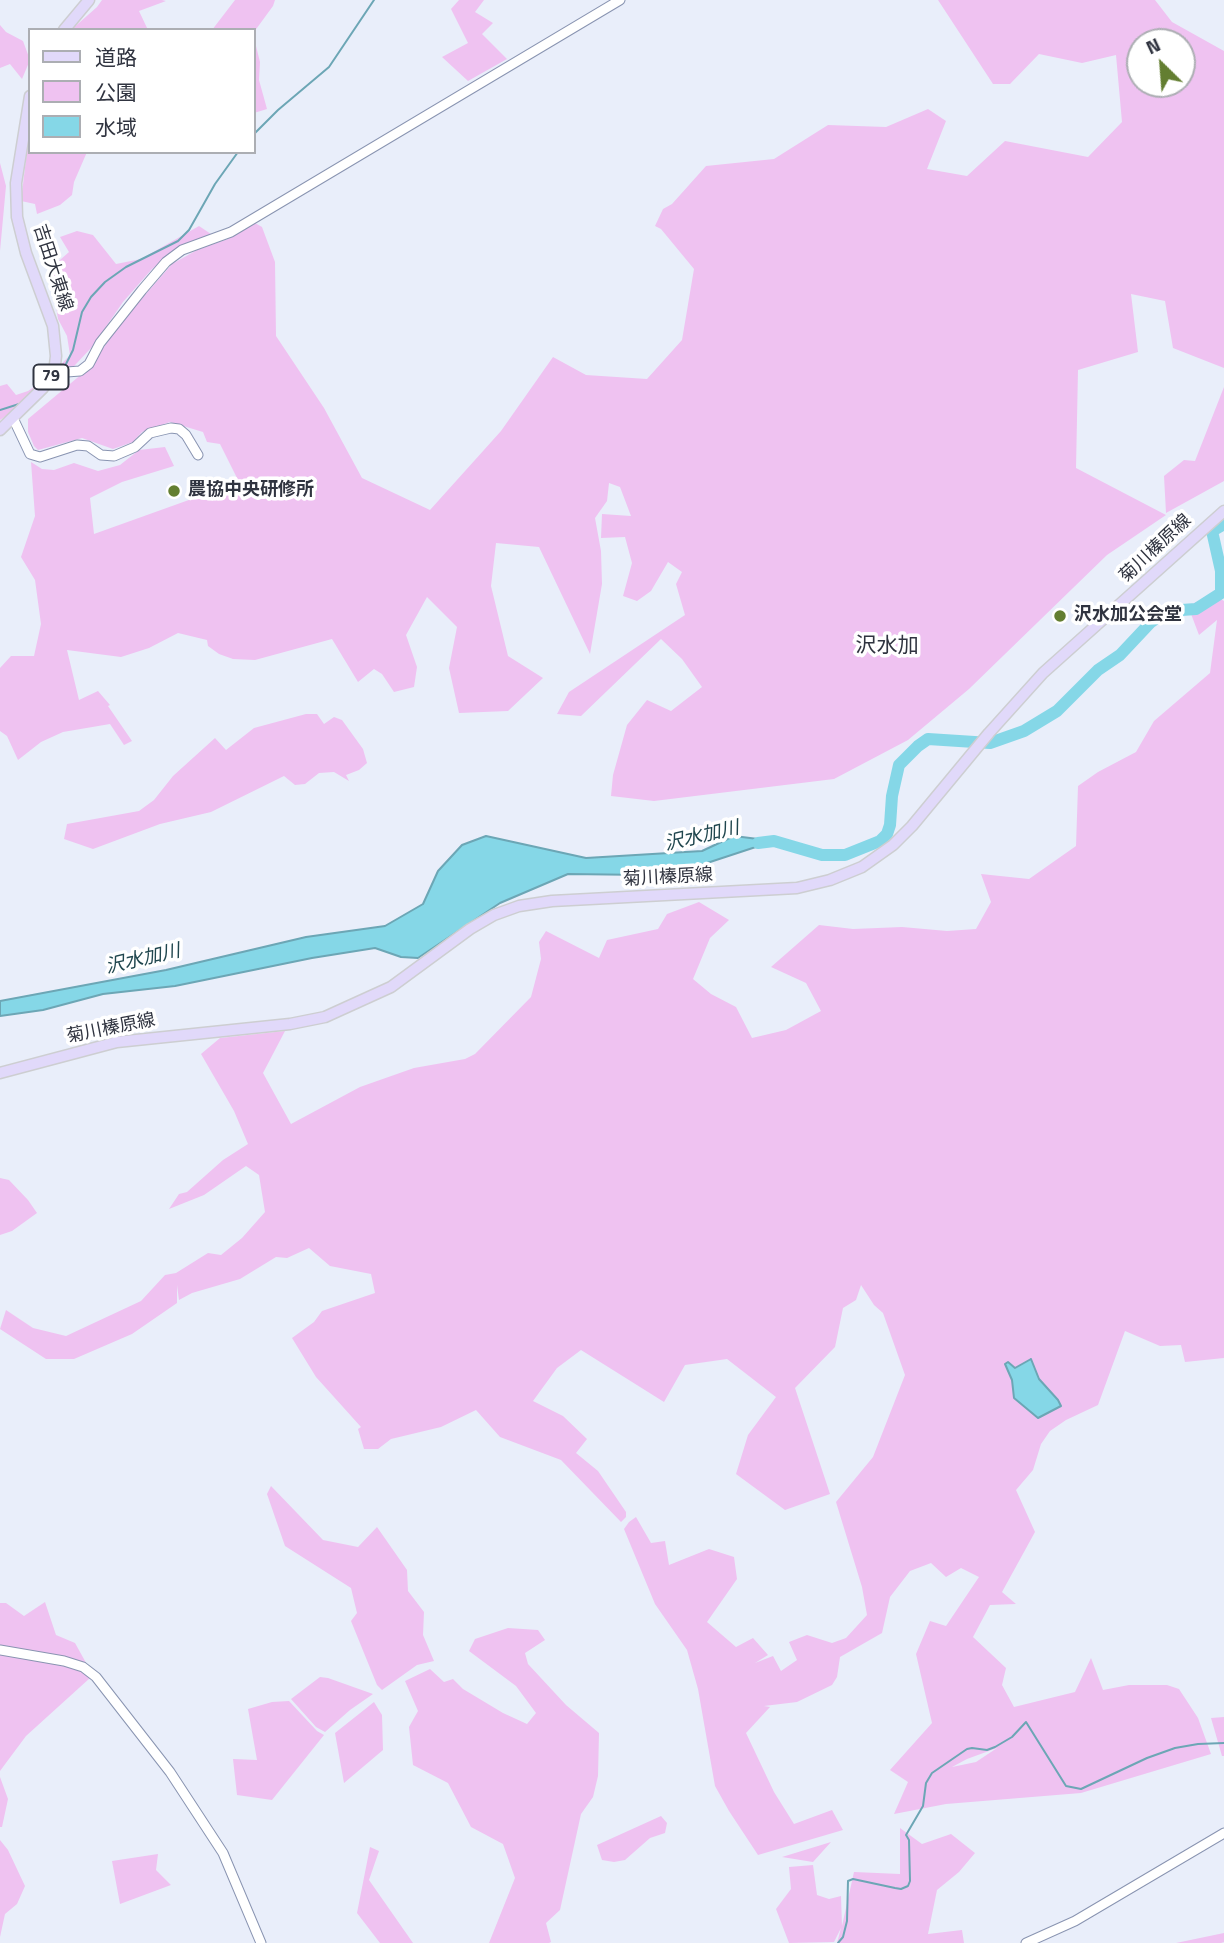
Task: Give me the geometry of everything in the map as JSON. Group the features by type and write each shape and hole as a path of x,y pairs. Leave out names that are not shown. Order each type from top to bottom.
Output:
{"main road":[{"path":"66,28 89,0"},
{"name":"吉田大東線","path":"28,108 16,183 17,217 26,253 53,326 56,356 54,373"},
{"name":"79","path":"0,430 43,388 54,373"},
{"name":"菊川榛原線","path":"0,1073 117,1042 290,1024 325,1017 391,987 470,929 494,915 519,906 552,901 797,888 830,880 862,867 893,845 1043,673 1224,511"}],"street":[{"path":"54,373 80,371 89,365 100,343 142,290 166,262 182,250 231,232 620,0"},
{"path":"13,418 30,454 40,457 77,445 88,446 101,455 114,456 135,447 150,433 171,428 179,429 186,435 198,455"},
{"path":"0,1650 64,1661 83,1667 96,1677 170,1772 223,1853 261,1943"},
{"path":"1026,1943 1075,1921 1224,1833"}],"green space":[{"path":"102,0 166,1 139,11 147,28 73,28"},
{"path":"235,0 275,0 256,29 214,28"},
{"path":"459,0 484,0 475,12 493,23 482,34 507,59 468,81 442,57 468,43 451,9"},
{"path":"938,0 1155,0 1172,22 1183,28 1126,28 1126,98 1196,98 1196,35 1224,51 1224,368 1173,348 1165,301 1131,294 1138,352 1078,370 1076,468 1166,515 1107,555 969,689 908,740 834,779 654,801 611,796 613,775 627,725 647,700 671,711 702,687 682,659 661,639 581,716 557,714 569,692 685,615 676,584 682,572 668,562 651,591 637,601 623,596 632,563 625,537 601,538 602,514 631,516 620,487 609,483 607,501 595,518 601,551 602,584 590,654 539,547 496,543 491,586 508,656 543,678 508,711 459,713 449,668 457,627 427,597 406,635 417,667 414,687 394,692 382,674 374,669 358,682 332,639 255,660 233,659 208,646 207,640 178,633 149,648 121,657 67,650 79,700 98,691 132,741 124,745 110,724 63,732 41,742 18,760 7,736 0,731 0,668 11,656 34,656 41,624 35,580 21,557 35,516 31,462 42,469 54,470 74,463 98,471 120,465 139,450 165,447 174,466 122,482 90,498 94,534 239,482 220,444 207,442 203,432 170,422 142,432 133,442 113,449 82,438 38,450 28,432 28,419 89,368 124,319 172,264 197,250 228,239 255,223 262,227 275,262 276,336 324,408 362,478 430,510 501,431 553,357 586,375 647,379 682,340 694,269 661,229 655,226 663,209 672,204 706,166 774,159 828,125 886,127 928,109 946,121 927,169 967,176 1005,141 1088,157 1122,122 1116,55 1082,63 1039,54 1010,84 993,84"},
{"path":"0,25 6,32 23,41 28,65 22,79 10,64 0,68"},
{"path":"256,46 260,62 259,80 267,109 256,112"},
{"path":"28,143 28,154 86,154 74,182 72,195 60,205 37,214 35,204 21,201"},
{"path":"0,163 6,186 0,251"},
{"path":"199,226 211,234 180,248 152,269 123,302 92,347 61,380 0,420 0,386 7,384 16,395 28,391 50,376 70,355 67,336 58,319 56,306 60,295 51,279 51,268 69,252 60,237 77,231 93,235 116,264 141,259"},
{"path":"1224,387 1224,481 1166,513 1164,476 1184,460 1195,461"},
{"path":"1213,594 1224,601 1224,1358 1185,1362 1181,1345 1160,1346 1125,1331 1098,1405 1050,1431 1041,1444 1033,1470 1016,1490 1035,1532 1002,1592 1016,1604 990,1605 973,1637 1006,1668 1002,1685 1014,1707 1075,1692 1091,1658 1103,1690 1129,1685 1167,1685 1179,1689 1198,1718 1211,1754 1081,1793 946,1804 894,1814 908,1782 890,1770 932,1723 916,1654 930,1621 946,1626 979,1577 961,1568 946,1577 931,1563 910,1571 890,1597 882,1633 840,1657 837,1677 832,1685 797,1702 764,1706 770,1707 746,1733 774,1792 794,1824 832,1810 843,1830 758,1855 715,1786 698,1689 687,1650 655,1604 624,1529 636,1517 651,1543 665,1541 669,1565 709,1549 734,1557 737,1579 707,1622 736,1647 753,1638 768,1655 755,1663 773,1656 781,1671 797,1660 789,1642 807,1635 832,1643 846,1638 867,1615 862,1587 836,1502 873,1457 905,1375 883,1313 874,1305 861,1285 856,1300 843,1308 835,1347 795,1388 830,1494 785,1510 736,1474 748,1435 776,1397 727,1359 685,1365 664,1402 581,1350 557,1368 533,1401 563,1416 587,1439 576,1453 598,1471 626,1512 626,1517 621,1522 561,1460 500,1437 476,1410 441,1427 391,1439 378,1449 364,1449 358,1429 361,1427 316,1377 292,1338 314,1322 322,1311 375,1293 371,1274 330,1266 309,1248 287,1258 276,1257 240,1279 192,1293 179,1300 177,1285 177,1303 132,1334 74,1359 46,1359 0,1329 6,1310 33,1328 66,1336 141,1301 165,1275 176,1273 208,1253 221,1255 242,1238 265,1212 259,1175 246,1166 204,1195 169,1209 179,1194 187,1192 223,1160 248,1144 234,1111 201,1054 220,1038 285,1031 263,1073 291,1124 360,1087 414,1068 465,1059 475,1054 531,997 541,959 539,942 546,931 599,958 607,940 658,929 667,914 699,902 729,920 710,938 693,979 711,994 736,1007 752,1038 786,1030 821,1011 806,983 771,967 819,925 853,929 976,929 991,902 981,874 1029,879 1076,846 1078,786 1136,752 1154,721 1210,673 1217,620 1199,635 1188,606","holes":["997,1748 976,1762 952,1767"]},
{"path":"306,714 317,714 324,724 334,717 342,720 363,749 367,763 359,770 346,775 349,781 334,772 319,773 305,784 295,785 284,776 211,812 160,824 93,849 64,839 67,824 139,811 154,800 173,776 215,738 226,750 254,728"},
{"path":"0,1178 9,1180 37,1213 12,1231 0,1235"},
{"path":"271,1486 323,1540 358,1547 377,1527 407,1570 408,1591 424,1612 423,1635 434,1661 417,1665 382,1690 377,1685 351,1621 357,1613 351,1588 285,1546 267,1494"},
{"path":"45,1602 56,1635 75,1643 85,1661 90,1678 26,1736 0,1771 0,1603 6,1603 24,1616"},
{"path":"508,1628 538,1630 545,1640 525,1653 528,1664 566,1705 599,1733 598,1776 593,1797 581,1814 560,1910 546,1923 551,1942 549,1943 489,1943 515,1878 503,1844 471,1827 448,1783 413,1765 409,1727 418,1711 405,1681 430,1669 444,1682 453,1679 463,1689 527,1724 536,1713 516,1686 469,1651 475,1639"},
{"path":"320,1677 373,1694 325,1732 316,1727 291,1699"},
{"path":"289,1701 324,1735 272,1800 237,1795 233,1759 257,1760 248,1709 272,1702"},
{"path":"374,1702 382,1715 383,1750 344,1783 335,1733"},
{"path":"1224,1717 1224,1756 1222,1756 1211,1718"},
{"path":"0,1777 8,1799 2,1827 0,1827"},
{"path":"661,1816 667,1823 665,1833 650,1838 625,1860 602,1860 597,1845"},
{"path":"900,1828 922,1844 951,1834 975,1853 959,1872 937,1890 928,1934 962,1930 964,1943 837,1943 841,1928 834,1942 789,1943 776,1909 791,1889 789,1867 813,1865 817,1895 829,1899 841,1896 842,1926 854,1872 900,1874"},
{"path":"0,1840 8,1850 25,1886 17,1904 5,1914 0,1937"},
{"path":"831,1842 813,1862 782,1857"},
{"path":"370,1847 379,1851 369,1880 413,1943 380,1943 357,1913"},
{"path":"158,1854 156,1870 171,1885 120,1904 112,1861"},
{"path":"1224,1933 1224,1942 1221,1943 1176,1943"}],"water":[{"path":"486,836 586,858 702,851 734,836 774,841 701,865 646,875 568,874 500,903 418,958 401,957 375,948 175,986 103,994 43,1010 0,1016 0,1001 166,970 306,937 385,926 423,904 438,871 462,845"},
{"path":"1031,1359 1039,1379 1061,1406 1038,1418 1014,1398 1012,1380 1005,1364 1008,1362 1015,1368"}],"waterway":[{"path":"256,132 329,67 374,0"},
{"path":"64,368 73,350 82,312 91,297 105,282 126,267 178,241 189,230 215,184 237,154"},
{"path":"0,410 19,404"},
{"name":"沢水加川","path":"758,843 774,841 822,855 845,855 880,841 887,834 890,825 892,796 899,765 918,746 928,739 990,743 1024,731 1057,711 1098,670 1120,655 1151,622 1167,611 1196,609 1221,593 1221,571 1212,531 1224,524"},
{"path":"838,1943 843,1937 847,1921 848,1881 853,1879 901,1889 908,1886 909,1840 906,1835 923,1806 926,1783 932,1773 967,1749 987,1750 995,1747 1012,1737 1026,1722 1066,1786 1081,1789 1175,1748 1224,1743"}],"place":[{"name":"農協中央研修所","path":"174,491"},
{"name":"沢水加公会堂","path":"1060,616"}],"district":[{"name":"沢水加","path":"887,647"}]}
